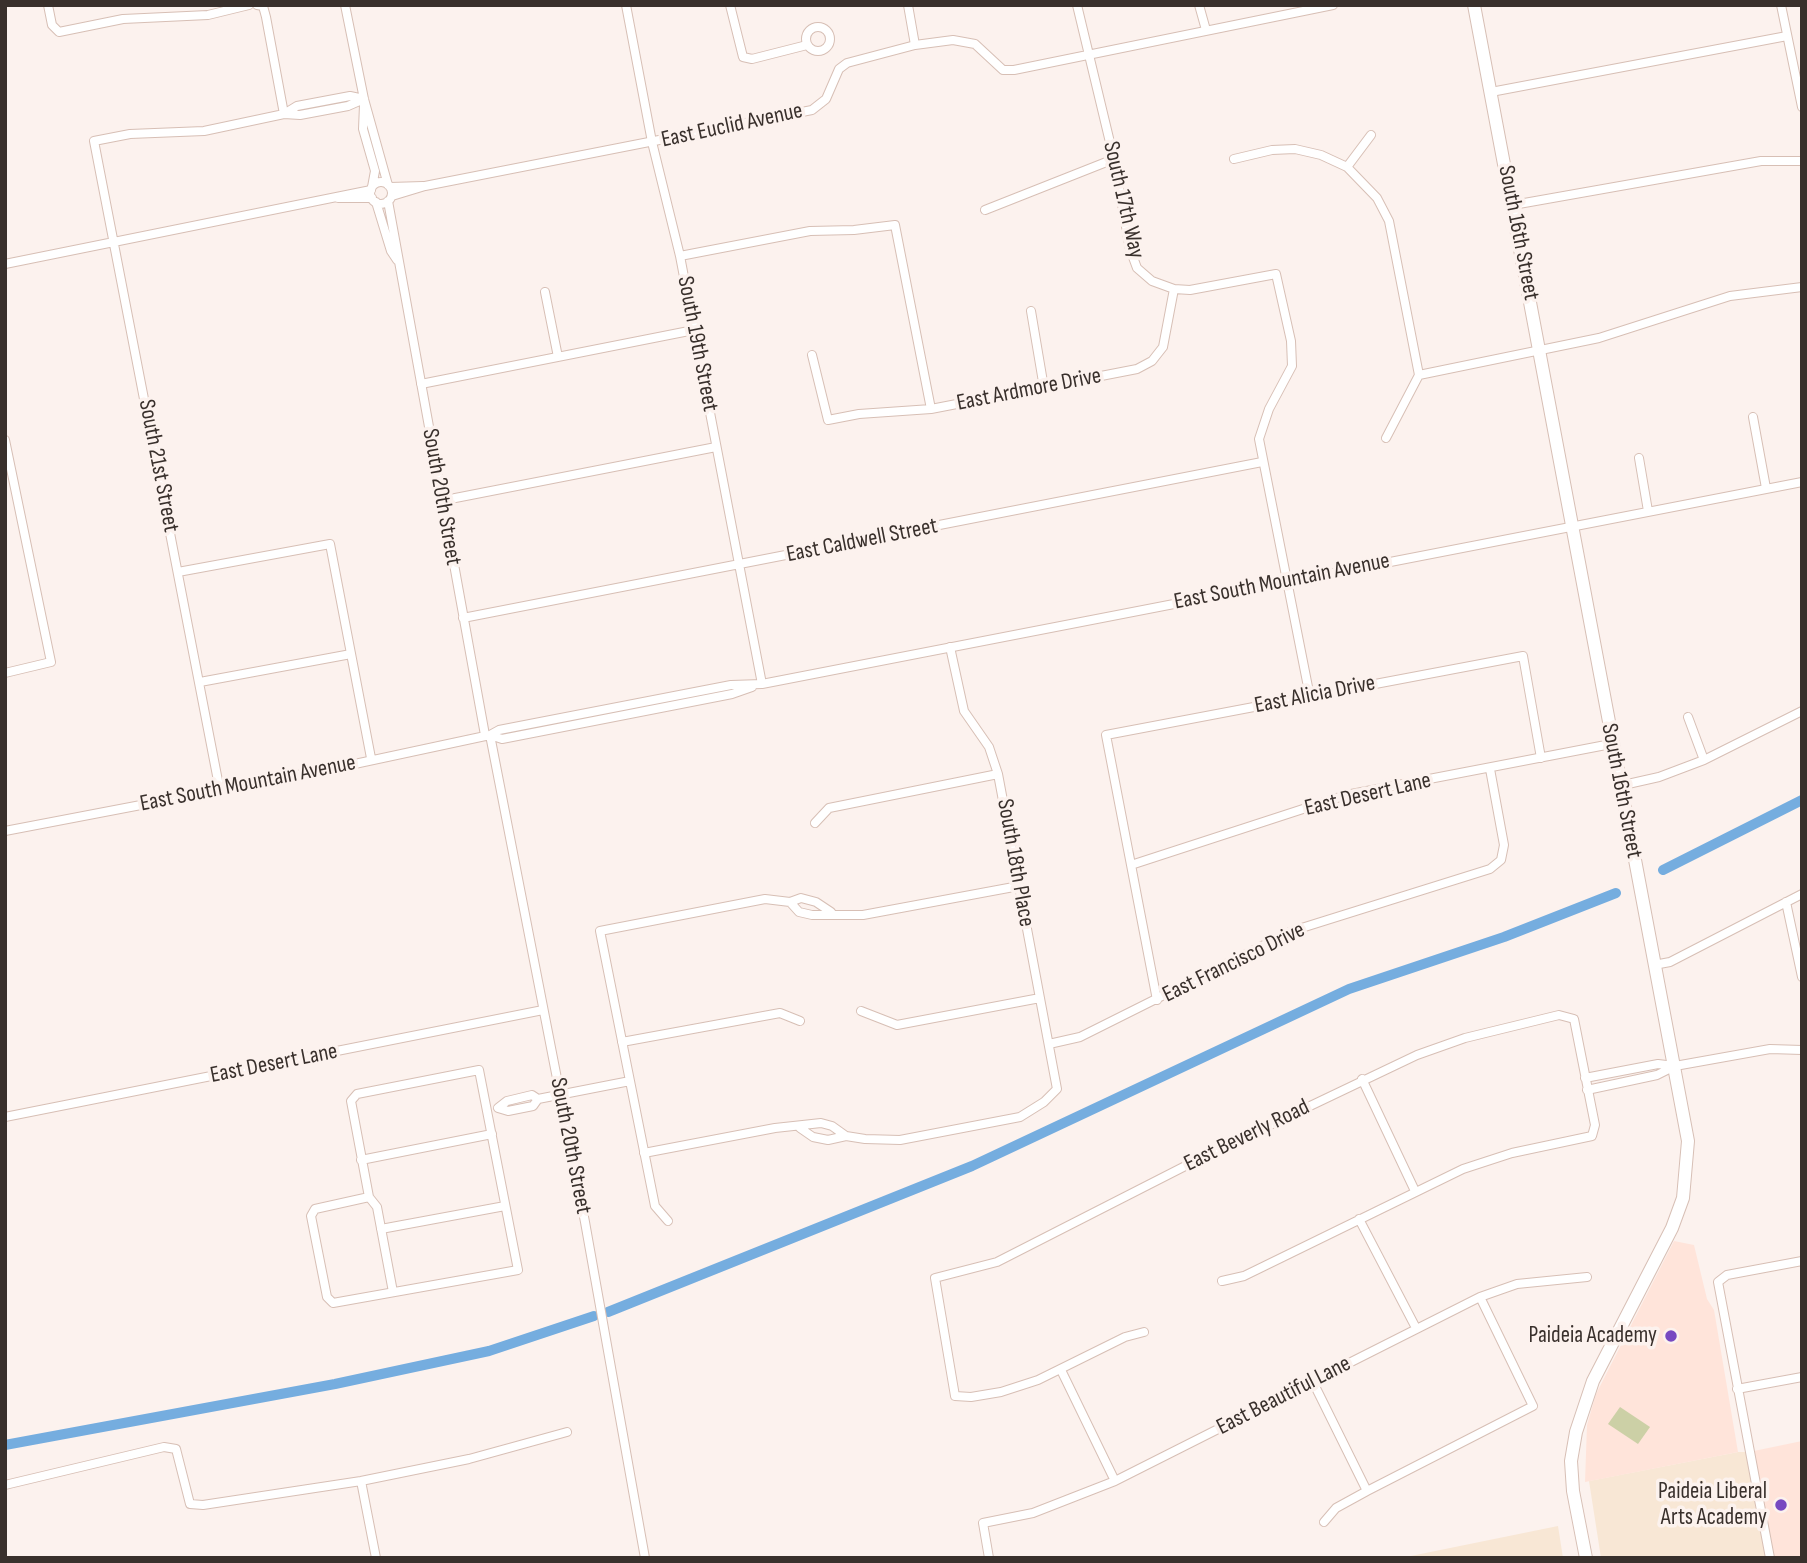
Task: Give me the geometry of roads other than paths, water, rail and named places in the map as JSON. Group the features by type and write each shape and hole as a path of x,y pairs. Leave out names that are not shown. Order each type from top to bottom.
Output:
{"main road":[{"name":"South 16th Street","path":"1474,5 1611,744 1688,1141 1683,1198 1666,1240 1584,1402 1571,1461 1573,1491 1586,1558"}],"street":[{"path":"48,5 52,25 59,32 123,19 208,15 249,5"},
{"path":"257,5 263,6 284,114 300,115 348,106 364,99"},
{"name":"South 20th Street","path":"345,5 364,99 389,192 397,260 440,501 543,1010 645,1558"},
{"name":"South 19th Street","path":"626,5 652,142 680,256 762,684"},
{"path":"730,5 743,57 752,59 807,45"},
{"path":"908,5 915,45"},
{"name":"South 17th Way","path":"1077,5 1114,159 1130,249 1137,268 1152,281 1174,289"},
{"path":"1199,5 1206,30"},
{"name":"East Euclid Avenue","path":"389,192 812,110 826,99 839,69 847,63 915,45 954,40 975,44 1003,69 1333,5"},
{"path":"1781,5 1802,107"},
{"path":"1491,92 1787,36"},
{"name":"South 20th Street","path":"364,99 363,129 374,171 373,194 397,260"},
{"name":"South 21st Street","path":"220,791 94,141 130,134 204,131 284,114"},
{"path":"1347,167 1371,135"},
{"path":"1234,159 1272,150 1295,149 1321,155 1347,167 1377,198 1389,221 1419,375 1386,438"},
{"path":"985,210 1114,159"},
{"path":"1513,205 1761,161 1802,160"},
{"path":"373,194 381,182 389,192"},
{"path":"5,264 338,198 389,192"},
{"path":"680,256 810,231 854,230 895,225 931,409"},
{"path":"1174,289 1190,290 1276,274 1291,341 1292,366 1263,423 1259,439 1310,696"},
{"path":"1419,375 1599,338 1730,296 1802,287"},
{"name":"East Ardmore Drive","path":"813,355 828,420 859,414 931,409 1137,369 1153,361 1167,334 1174,289"},
{"path":"545,292 558,357"},
{"path":"1031,311 1044,388"},
{"path":"421,384 694,330"},
{"path":"1753,417 1766,488"},
{"path":"5,440 51,662 5,673"},
{"path":"440,501 716,447"},
{"path":"1639,458 1648,511"},
{"name":"East Caldwell Street","path":"463,618 1262,462"},
{"name":"East South Mountain Avenue","path":"5,831 220,791 487,735 502,739 732,694 762,684 1802,482"},
{"path":"178,572 330,544 370,758"},
{"name":"South 18th Place","path":"846,1136 900,1140 1020,1117 1044,1102 1057,1088 998,774 989,747 964,711 950,647"},
{"path":"200,682 351,654"},
{"name":"East Alicia Drive","path":"1131,865 1106,735 1524,656 1541,758"},
{"path":"1619,786 1659,777 1704,760 1802,711"},
{"path":"1688,716 1704,760"},
{"name":"East Desert Lane","path":"1131,865 1346,795 1611,744"},
{"name":"East Francisco Drive","path":"1049,1044 1080,1037 1292,931 1490,869 1501,860 1503,837 1490,768"},
{"path":"815,823 829,808 998,774"},
{"path":"1131,865 1157,1000"},
{"path":"790,902 799,912 812,915 863,915 1019,886"},
{"path":"1654,965 1670,962 1802,894"},
{"path":"668,1221 655,1206 600,931 765,899 790,902 801,898 816,902 832,913"},
{"path":"1786,902 1802,977"},
{"path":"861,1011 897,1025 1040,998"},
{"name":"East Desert Lane","path":"5,1117 543,1010"},
{"path":"622,1042 780,1013 800,1021"},
{"name":"East Beverly Road","path":"1061,1370 1001,1392 956,1396 934,1278 998,1262 1362,1079 1465,1038 1567,1015 1574,1018 1585,1078"},
{"path":"1587,1090 1657,1075 1675,1066 1770,1049 1802,1050"},
{"path":"1222,1281 1244,1276 1463,1169 1513,1153 1592,1136 1595,1125 1585,1078 1658,1064 1675,1066"},
{"path":"369,1197 315,1209 311,1216 327,1297 333,1303 518,1270 479,1070 357,1094 351,1101 369,1197 377,1207 393,1292"},
{"path":"1362,1079 1415,1191"},
{"path":"487,1110 498,1108 507,1101 532,1096 538,1100 630,1081"},
{"path":"644,1153 775,1128 800,1128 821,1124 832,1126 846,1136"},
{"path":"800,1128 813,1137 828,1140 846,1136"},
{"path":"361,1160 492,1134"},
{"path":"381,1228 505,1206"},
{"path":"1359,1219 1416,1328"},
{"path":"1770,1558 1718,1282 1727,1275 1802,1261"},
{"name":"East Beautiful Lane","path":"989,1558 983,1523 1033,1513 1115,1481 1480,1297 1517,1284 1587,1277"},
{"path":"1325,1521 1336,1508 1533,1406 1480,1297"},
{"path":"1115,1481 1061,1370 1125,1337 1144,1332"},
{"path":"1737,1389 1802,1377"},
{"path":"1313,1381 1367,1491"},
{"path":"5,1485 121,1455 164,1447 176,1449 190,1504 281,1496 469,1460 567,1432"},
{"path":"361,1481 376,1558"}],"waterway":[{"path":"1663,870 1802,800"},
{"path":"608,1312 972,1166 1349,989 1504,937 1616,893"},
{"path":"5,1445 335,1384 489,1351 594,1316"}],"place":[{"name":"Paideia Academy","path":"1671,1336"},
{"name":"Paideia Liberal Arts Academy","path":"1781,1505"}]}
